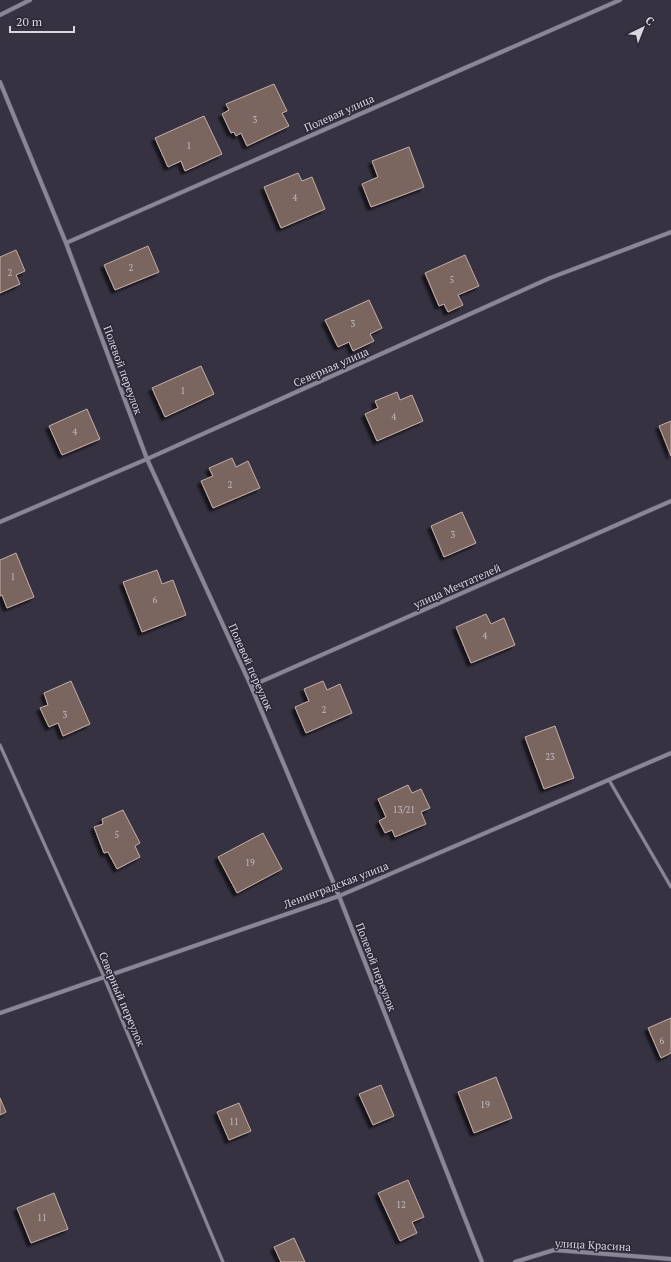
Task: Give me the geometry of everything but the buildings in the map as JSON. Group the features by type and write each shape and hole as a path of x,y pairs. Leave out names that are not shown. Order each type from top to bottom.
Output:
{"street":[{"path":"0,15 30,0"},
{"name":"Полевая улица","path":"66,243 620,0"},
{"name":"Полевой переулок","path":"0,82 66,243 147,459 250,686 339,896 482,1262"},
{"name":"Северная улица","path":"0,522 147,459 550,278 671,232"},
{"name":"улица Мечтателей","path":"250,686 671,501"},
{"name":"Ленинградская улица","path":"0,1013 339,896 671,753"},
{"name":"улица Красина","path":"515,1262 554,1250 671,1259"}],"lane":[{"name":"Северный переулок","path":"0,745 104,977 223,1262"},
{"path":"609,780 671,887"}]}
